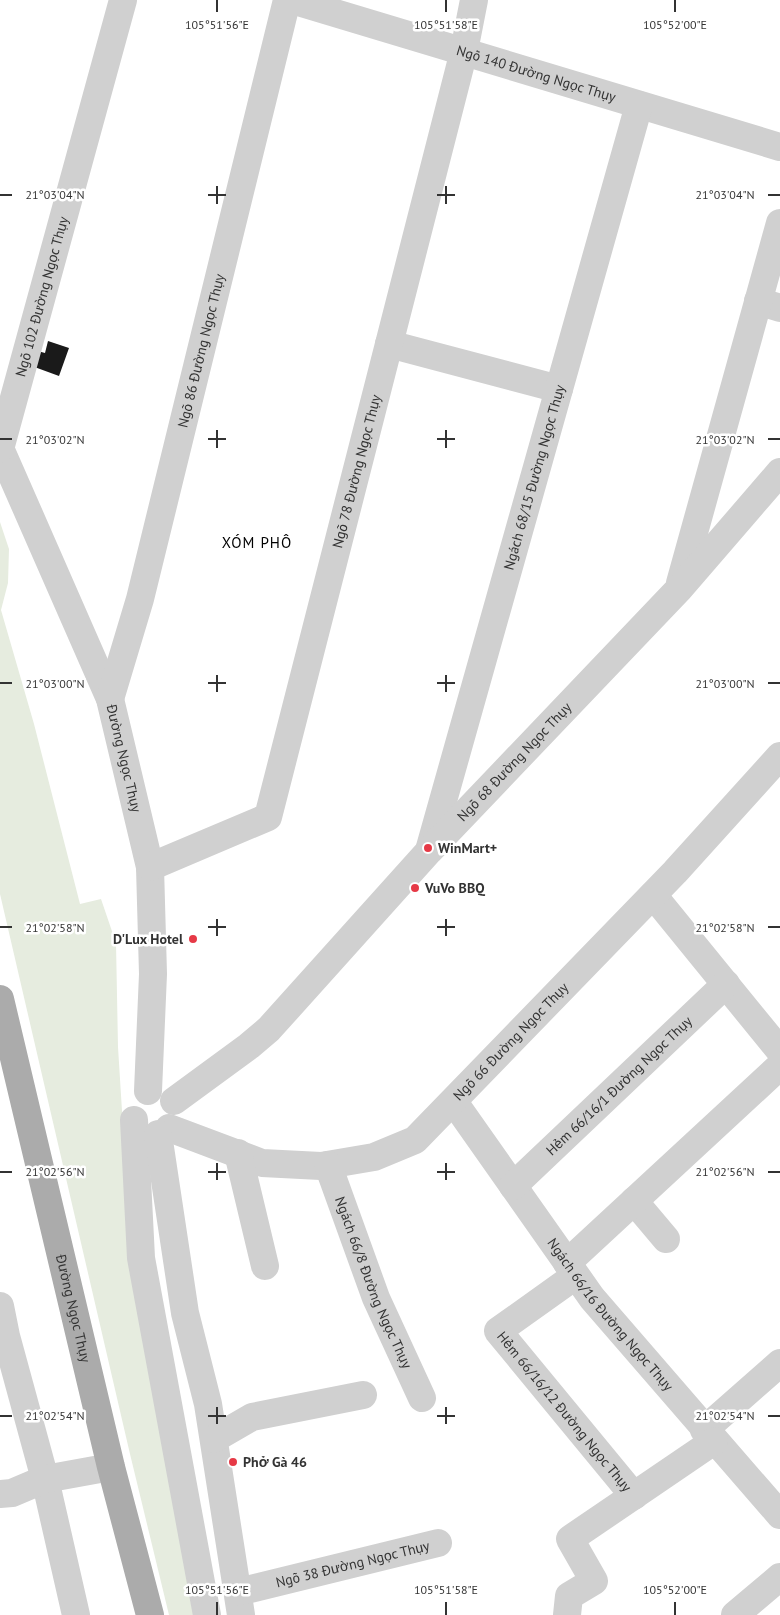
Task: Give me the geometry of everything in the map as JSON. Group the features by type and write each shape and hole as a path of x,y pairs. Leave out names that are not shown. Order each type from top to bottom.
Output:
{"main road":[{"name":"Đường Ngọc Thụy","path":"0,999 110,1467 150,1615"}],"street":[{"name":"Ngõ 102 Đường Ngọc Thụy","path":"0,448 123,0"},
{"name":"Ngõ 86 Đường Ngọc Thụy","path":"110,699 140,599 287,0"},
{"name":"Ngõ 140 Đường Ngọc Thụy","path":"292,0 780,148"},
{"name":"Ngõ 78 Đường Ngọc Thụy","path":"150,867 268,817 464,51 474,0"},
{"name":"Ngách 68/15 Đường Ngọc Thụy","path":"429,851 638,105"},
{"path":"679,589 769,305 780,223"},
{"path":"389,344 558,389"},
{"name":"Đường Ngọc Thụy","path":"0,448 110,699 150,867 153,974 148,1091"},
{"name":"Ngõ 68 Đường Ngọc Thụy","path":"174,1101 249,1046 268,1029 429,851 679,589 780,472"},
{"name":"Ngõ 66 Đường Ngọc Thụy","path":"164,1131 238,1153 262,1163 328,1165 374,1156 415,1140 653,895 780,756"},
{"path":"653,895 780,1051"},
{"name":"Hẻm 66/16/1 Đường Ngọc Thụy","path":"513,1186 726,984"},
{"path":"571,1269 634,1201 780,1066"},
{"path":"134,1120 139,1128 148,1133 164,1131 175,1120 176,1110 174,1101 167,1094 158,1090 148,1091 138,1097 133,1108 141,1258 207,1615"},
{"name":"Ngách 66/16 Đường Ngọc Thụy","path":"454,1102 571,1269 709,1435 780,1515"},
{"path":"164,1131 185,1313 208,1404 239,1604"},
{"path":"238,1153 265,1266"},
{"name":"Ngách 66/8 Đường Ngọc Thụy","path":"328,1165 376,1298 422,1398"},
{"path":"634,1201 666,1239"},
{"name":"Hẻm 66/16/12 Đường Ngọc Thụy","path":"571,1269 498,1330 634,1496"},
{"path":"0,1306 6,1336 45,1479 76,1615"},
{"path":"567,1615 569,1596 594,1581 570,1539 634,1496 709,1435 780,1363"},
{"path":"214,1439 252,1417 363,1395"},
{"path":"0,1494 12,1493 45,1479 110,1467"},
{"name":"Ngõ 38 Đường Ngọc Thụy","path":"239,1604 438,1543"},
{"path":"735,1615 780,1577"}],"shaded area":[{"path":"0,522 9,549 8,583 1,610 34,724 80,904 101,899 116,943 118,1047 126,1175 197,1615 169,1615 0,894"}],"building":[{"path":"48,341 69,348 59,376 29,365 34,350 45,353"}],"place":[{"name":"WinMart+","path":"428,848"},
{"name":"VuVo BBQ","path":"415,888"},
{"name":"D'Lux Hotel","path":"193,939"},
{"name":"Phở Gà 46","path":"233,1462"}],"district":[{"name":"XÓM PHÔ","path":"257,543"}]}
